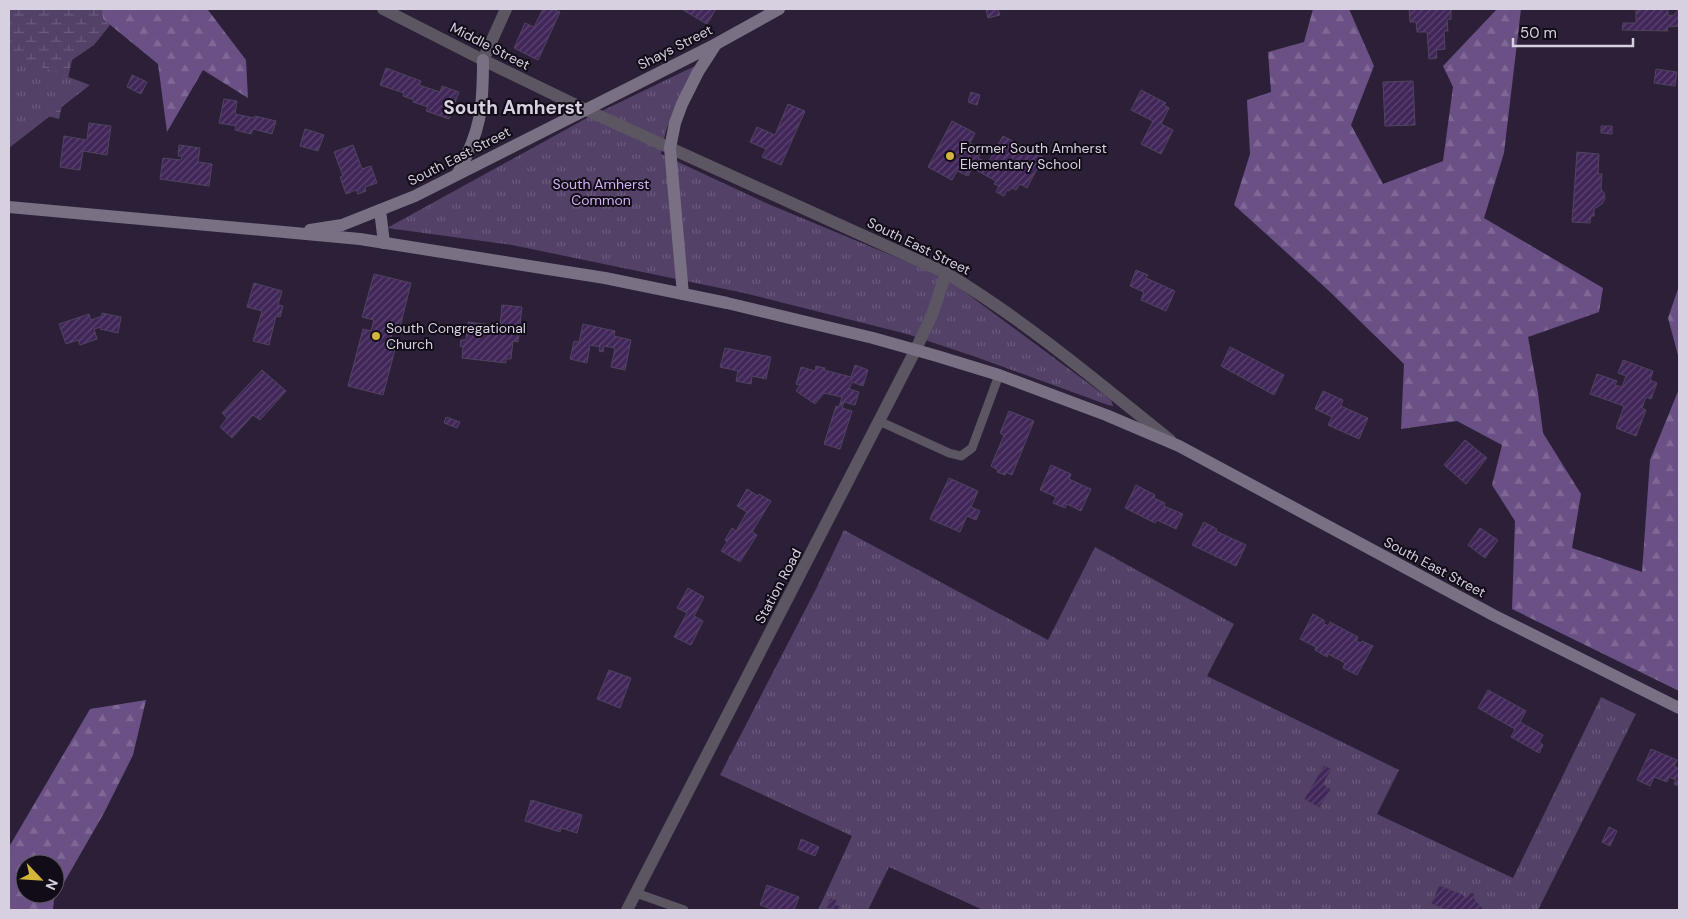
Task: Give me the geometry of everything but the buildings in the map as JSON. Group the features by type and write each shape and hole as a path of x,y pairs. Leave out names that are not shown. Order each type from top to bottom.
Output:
{"main road":[{"name":"Shays Street","path":"584,109 716,44 779,9"},
{"path":"683,294 670,148 682,104 698,72 716,44"},
{"path":"458,174 470,152 478,127 482,101 483,60"},
{"name":"South East Street","path":"280,232 342,225 415,196 584,109"},
{"name":"South East Street","path":"9,207 384,243 605,278 873,338 998,375 1106,415 1179,446 1495,616 1679,708"},
{"path":"380,210 384,243"}],"street":[{"name":"Middle Street","path":"383,9 584,109"},
{"path":"483,60 506,9"},
{"name":"South East Street","path":"584,109 946,273 969,287 1056,349 1179,446"},
{"name":"Station Road","path":"627,910 777,618 825,529 915,351 932,315 946,273"}],"lane":[{"path":"879,421 949,453 961,456 972,448 998,375"},
{"path":"636,894 684,910"}],"green space":[{"path":"9,9 101,9 103,19 110,25 94,45 72,60 59,119 29,111 9,110"},
{"path":"101,9 208,10 246,60 248,98 203,70 167,132 158,64 103,19"},
{"path":"1313,9 1349,9 1374,66 1351,125 1383,184 1443,161 1453,87 1443,66 1497,9 1521,9 1504,153 1484,218 1603,288 1599,312 1528,337 1543,433 1581,494 1572,548 1642,572 1650,460 1679,389 1679,691 1512,609 1515,521 1492,485 1502,445 1457,421 1401,429 1404,364 1328,290 1234,205 1250,154 1247,100 1271,92 1268,52 1304,42"},
{"path":"9,55 90,85 9,148"},
{"name":"South Amherst Common","path":"695,66 666,130 661,154 766,203 946,278 1111,400 1113,406 907,334 744,293 512,245 387,228 585,119"},
{"path":"1679,289 1679,359 1668,318"},
{"path":"844,530 1048,640 1095,547 1234,624 1207,676 1399,770 1377,814 1513,878 1601,697 1636,714 1538,910 983,910 889,867 868,910 818,910 852,836 720,775 817,587"},
{"path":"146,700 133,755 104,813 65,881 65,854 15,854 15,904 54,904 53,910 9,910 9,847 90,709"}],"place":[{"name":"Former South Amherst Elementary School","path":"950,156"},
{"name":"South Congregational Church","path":"376,336"}],"district":[{"name":"South Amherst","path":"513,107"}]}
